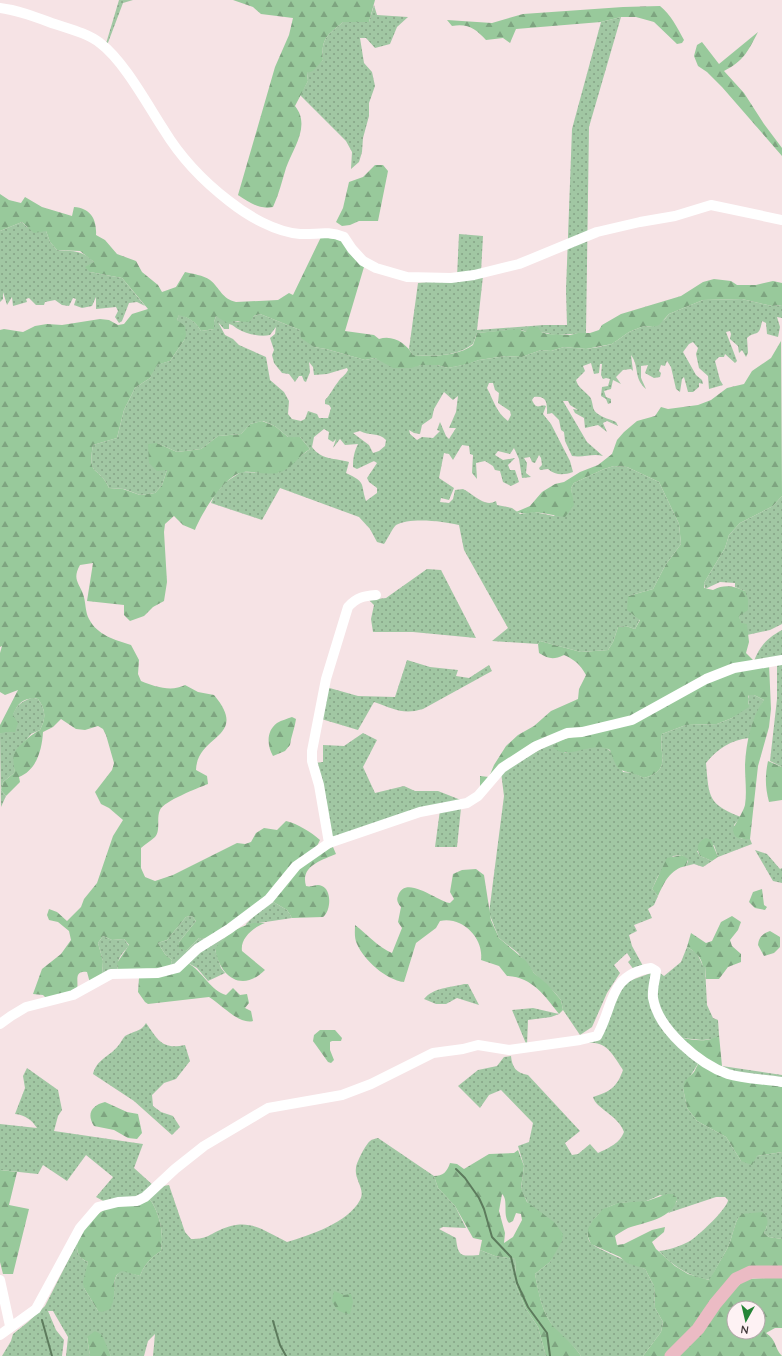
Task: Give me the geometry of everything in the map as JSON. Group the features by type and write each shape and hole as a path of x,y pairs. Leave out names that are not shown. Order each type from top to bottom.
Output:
{"main road":[{"path":"670,1356 698,1329 715,1304 736,1279 751,1272 782,1272"}],"street":[{"path":"0,8 14,10 85,35 99,42 126,73 164,131 194,171 239,208 260,221 290,232 299,234 325,232 344,237 363,261 391,274 423,278 474,275 519,264 597,232 675,216 711,205 782,220"},
{"path":"328,843 318,785 312,761 317,722 326,679 348,607 354,600 362,596 376,595"},
{"path":"0,1024 26,1007 73,995 111,974 158,973 177,968 198,949 269,900 296,866 328,843 420,812 467,803 478,796 502,768 536,746 567,733 582,732 632,720 706,679 734,668 782,660"},
{"path":"0,1335 10,1326 36,1309 80,1228 98,1207 118,1202 137,1201 145,1197 175,1169 204,1146 268,1108 342,1095 371,1084 433,1053 463,1049 478,1045 509,1050 580,1040 597,1036 605,1021 610,1001 626,976 646,969 651,968 656,971 653,990 657,1011 660,1020 678,1042 710,1064 728,1074 782,1082"},
{"path":"0,1280 10,1326"}],"green space":[{"path":"119,0 133,0 123,3 106,48 105,47"},
{"path":"233,0 375,0 369,22 343,22 326,38 323,47 323,60 313,71 307,73 308,81 295,106 301,121 299,137 286,168 273,207 268,208 250,203 238,195 275,67 289,35 293,18 261,14 253,7"},
{"path":"374,5 377,15 408,17 397,27 390,44 375,48 366,38 360,38 364,63 372,72 375,86 369,103 369,116 363,138 362,152 359,162 351,169 352,152 346,141 300,95 308,81 307,73 323,60 324,42 329,34 343,22 369,22"},
{"path":"660,6 671,17 684,40 682,43 677,44 654,22 636,17 621,17 601,22 516,29 510,43 503,38 486,40 471,28 463,25 452,26 447,20 492,23 523,14"},
{"path":"621,17 589,127 586,333 556,335 541,332 512,330 477,333 473,344 460,351 436,356 413,355 409,349 418,283 483,276 477,330 544,325 567,325 566,290 572,129 601,22"},
{"path":"758,32 745,55 724,71 744,93 782,148 782,156 722,87 707,72 698,66 694,56 697,45 702,42 719,64"},
{"path":"375,165 383,165 388,171 378,221 359,221 350,225 342,226 336,222 343,208 349,182 363,177"},
{"path":"0,194 9,200 21,203 25,197 42,207 72,216 74,207 89,212 94,220 96,235 105,240 117,254 136,261 142,272 158,285 162,292 176,287 185,272 207,278 224,296 231,301 236,302 278,300 289,293 293,295 321,237 343,240 352,256 364,267 345,331 374,335 379,339 394,339 407,347 413,355 436,356 452,354 467,349 473,345 477,333 518,329 526,332 529,327 538,327 541,332 548,334 570,335 590,333 599,330 602,325 621,314 681,296 703,282 714,279 731,281 737,285 756,285 773,281 782,283 782,305 772,306 742,299 703,300 669,314 659,325 653,327 644,326 629,332 612,344 586,349 564,347 551,351 541,350 522,357 506,356 479,360 448,368 437,365 422,365 411,368 393,368 375,358 365,360 314,347 301,338 300,330 260,314 254,316 249,322 233,321 227,323 216,316 214,329 201,331 192,320 179,315 177,320 185,326 185,339 170,361 157,365 150,378 135,388 124,410 117,438 93,445 93,467 109,488 123,489 140,495 155,493 162,485 167,470 157,471 149,463 148,444 157,443 177,452 201,449 218,436 241,434 250,424 262,421 275,426 288,437 300,437 310,449 287,469 278,473 244,472 237,474 222,487 208,505 195,530 183,525 174,516 165,524 164,532 167,582 164,601 153,607 144,616 130,621 124,615 124,605 87,601 93,563 80,565 76,577 85,600 87,613 92,625 107,636 131,645 139,660 138,674 141,681 158,687 169,688 185,685 198,692 214,695 224,709 227,720 219,735 204,749 199,758 196,770 207,776 208,784 182,795 163,806 158,817 157,834 141,848 141,868 145,877 155,881 173,875 237,843 245,844 251,842 256,833 264,828 277,830 286,821 295,824 313,834 320,840 317,846 274,891 209,939 199,938 186,951 179,948 179,942 196,921 192,916 186,917 167,940 158,943 165,954 172,960 170,968 118,970 117,963 129,945 124,939 112,940 103,936 98,943 103,961 102,975 90,983 87,972 80,973 78,975 77,990 47,999 43,995 33,994 42,969 61,954 71,940 69,931 58,922 49,920 47,915 49,909 57,912 67,921 81,907 84,899 97,883 113,836 123,820 109,808 101,804 95,792 112,770 114,763 106,735 103,729 98,726 85,730 76,729 61,719 53,727 43,732 40,752 30,769 19,777 20,782 6,796 1,790 3,782 14,773 13,756 18,747 40,730 44,718 44,710 38,699 22,701 13,715 18,723 15,732 5,732 0,734 0,725 18,690 5,695 0,692 0,653 2,646 0,647 0,330 4,329 23,332 35,326 47,324 62,325 100,319 109,320 118,325 124,324 132,314 148,309 122,278 90,272 85,267 94,262 80,251 57,250 50,242 46,231 34,233 22,222 0,231"},
{"path":"22,222 27,227 46,231 50,242 57,250 77,252 85,255 94,262 90,272 122,278 145,306 137,302 129,303 122,321 119,323 115,317 118,311 116,307 96,309 96,297 92,306 82,308 74,305 76,299 73,298 69,306 62,305 55,300 45,302 44,305 36,305 29,298 26,299 27,302 13,306 12,297 7,305 3,292 3,299 0,302 0,231"},
{"path":"459,234 483,236 481,272 457,277"},
{"path":"742,299 772,306 782,305 782,318 777,317 780,327 778,337 767,334 766,323 762,321 760,330 747,338 748,353 746,357 742,350 739,353 738,346 730,339 730,331 726,332 737,361 735,363 725,354 724,357 719,357 715,361 720,380 723,385 709,389 708,376 699,368 696,354 698,348 693,342 689,344 683,352 696,375 702,380 703,384 699,383 699,387 693,392 688,392 684,377 682,379 680,392 676,389 671,367 667,361 665,366 661,365 659,371 661,373 660,377 654,378 645,373 648,365 641,366 641,378 646,389 639,381 634,359 631,355 633,371 631,369 623,370 616,377 621,384 613,380 611,389 604,391 606,397 611,399 611,403 608,404 606,399 601,396 602,387 608,386 610,379 603,379 601,375 602,364 600,364 599,373 594,374 591,363 583,366 585,371 576,380 578,385 590,397 593,408 596,412 602,417 616,422 618,426 607,421 603,423 607,432 598,425 585,428 584,418 575,413 573,409 578,410 570,405 568,401 563,401 587,442 603,456 572,456 565,441 564,432 561,430 559,420 552,413 547,414 547,404 544,399 534,397 532,400 535,405 546,406 543,414 551,424 570,461 573,472 560,474 554,473 548,469 540,470 539,468 542,465 539,455 535,463 532,462 530,457 524,458 527,463 526,473 531,477 522,478 519,459 514,448 510,454 498,451 495,455 503,460 515,458 508,465 510,470 515,470 519,482 511,486 503,482 500,471 495,470 493,466 485,461 476,463 477,479 472,473 473,455 470,454 469,446 462,445 453,460 449,454 444,453 439,478 454,488 449,500 441,498 440,502 449,503 453,499 455,490 463,489 483,502 492,503 496,501 497,505 512,508 520,514 534,512 554,516 572,496 571,488 574,483 614,466 627,467 659,482 679,524 681,544 666,564 653,589 628,596 640,619 635,629 626,626 618,627 613,642 608,650 581,652 540,641 538,644 492,641 508,628 464,550 459,525 427,520 409,521 396,525 384,544 377,542 370,529 359,517 280,488 262,520 211,503 215,494 226,482 241,472 278,473 310,449 300,437 288,437 275,426 263,421 250,424 241,434 218,436 201,449 177,452 157,443 167,470 162,485 155,493 140,495 124,489 109,488 93,467 93,445 117,438 124,410 135,388 150,378 156,365 170,361 185,339 177,320 179,314 192,320 201,331 214,329 216,316 238,322 260,314 300,330 314,347 365,360 375,358 404,368 422,365 437,365 448,368 479,360 506,356 522,357 541,350 551,351 564,347 586,349 612,344 629,332 644,326 653,327 665,319 669,314 703,300","holes":["218,322 224,329 229,329 229,324 253,335 270,335 276,327 275,334 270,338 274,350 272,355 274,363 282,373 289,374 295,382 299,376 302,376 306,382 310,372 309,362 313,367 314,375 327,374 347,368 347,372 339,380 325,400 325,404 329,405 331,408 328,418 319,418 317,414 308,411 305,419 301,421 292,419 288,414 289,401 284,392 270,380 266,357 239,345 233,339 225,335","489,383 493,383 495,390 499,393 498,403 510,411 511,415 508,421 498,410 487,388","444,392 453,400 458,396 456,412 449,428 456,428 449,439 446,436 440,422 437,430 440,431 433,438 422,437 417,440 410,434 409,430 420,434 422,425 432,418 434,409","324,429 329,432 328,439 333,442 336,439 333,448 340,439 345,445 358,444 354,455 353,467 357,469 374,461 377,463 367,478 369,482 377,488 377,493 366,501 362,484 357,479 346,473 349,462 324,456 312,447 314,437","360,431 380,436 386,440 385,446 379,451 373,453 369,445 353,433"]},
{"path":"781,341 782,496 773,506 740,523 729,535 725,548 704,583 704,588 713,590 729,586 745,591 748,599 748,610 739,616 741,623 747,624 749,642 746,653 754,661 631,718 538,741 480,790 480,776 489,777 494,765 506,746 518,735 534,726 551,711 578,699 579,689 586,675 584,671 577,663 564,655 557,658 551,658 539,653 538,644 540,641 581,652 608,650 613,642 618,627 626,626 635,629 640,620 627,610 628,596 653,589 666,564 681,544 679,524 659,482 627,467 614,466 604,469 574,483 571,488 574,505 565,517 539,513 516,512 530,506 542,492 555,484 564,482 580,472 598,465 612,454 617,440 624,432 637,421 655,416 661,407 668,409 698,405 711,400 727,388 744,384 752,371 771,358"},
{"path":"782,496 782,624 770,630 747,635 740,623 739,616 745,591 735,587 735,583 720,582 705,589 704,583 725,548 729,535 740,523 773,506"},
{"path":"427,569 441,570 476,638 413,632 373,632 371,619 374,605 369,600 386,598"},
{"path":"782,630 782,659 754,661 765,643 772,636"},
{"path":"407,660 430,667 458,670 456,676 469,678 489,665 492,671 423,709 416,711 393,709 374,702 358,730 318,718 326,687 358,696 395,697"},
{"path":"777,662 782,663 782,767 770,761 777,699"},
{"path":"769,664 771,709 769,727 758,766 750,839 742,839 735,836 733,830 745,805 745,765 750,731 759,707 764,700 754,695 749,695 748,697 749,707 732,718 717,724 686,725 662,734 661,766 653,775 644,778 619,768 613,759 610,750 596,747 566,752 554,748 557,741 605,729 724,675"},
{"path":"749,695 754,695 764,700 753,722 749,738 730,743 715,753 706,763 708,784 712,798 722,808 741,817 734,825 741,839 750,839 752,844 718,857 714,845 697,851 700,856 712,861 703,867 694,864 686,866 688,861 682,855 673,856 658,876 652,889 658,896 654,905 648,909 652,918 634,925 637,931 629,935 632,946 643,966 635,971 628,962 631,959 627,953 614,965 620,973 607,993 592,1027 580,1035 563,1010 561,1000 556,994 534,973 518,953 499,938 489,913 504,796 501,772 510,765 557,741 565,753 588,747 605,748 609,750 617,760 623,772 634,773 644,778 653,775 661,766 662,734 686,725 717,724 732,718 749,704"},
{"path":"32,698 38,699 43,707 43,722 40,730 31,734 14,754 14,773 3,782 1,790 6,796 1,807 0,734 9,726 18,705"},
{"path":"292,717 296,719 290,745 285,751 273,756 269,743 269,734 273,726 277,723"},
{"path":"363,733 377,740 363,767 375,793 404,786 415,791 438,791 466,802 332,837 314,763 323,762 323,745 344,746"},
{"path":"768,761 782,767 782,800 769,802 766,782"},
{"path":"461,808 457,847 435,847 440,810"},
{"path":"706,838 711,840 718,857 712,861 700,856 698,850 699,843"},
{"path":"333,847 336,854 319,861 309,869 306,873 305,879 306,886 320,885 328,892 329,906 323,917 292,918 287,910 270,900 291,875 305,862 322,851"},
{"path":"755,850 767,854 780,869 782,868 782,883 773,881"},
{"path":"682,855 688,859 686,866 676,870 668,877 658,896 652,889 667,858"},
{"path":"476,869 484,875 491,920 499,938 526,961 534,973 547,984 561,1000 563,1010 559,1014 543,994 531,984 516,977 507,976 499,966 481,960 479,944 475,937 470,930 456,922 448,920 440,921 436,928 416,943 404,982 390,977 376,968 360,950 355,939 355,925 378,944 392,953 402,928 398,922 401,907 397,899 402,890 407,887 422,890 450,903 454,899 450,892 453,874 462,870"},
{"path":"762,889 764,905 767,907 765,910 755,908 749,902 753,892"},
{"path":"270,900 287,910 292,918 245,925"},
{"path":"192,916 196,921 179,942 186,951 199,938 209,939 170,968 172,960 165,954 158,943 167,940 186,917"},
{"path":"732,916 741,922 738,930 730,940 732,946 741,954 741,962 728,967 719,979 706,979 705,966 703,967 698,955 687,947 691,933 706,943 712,941 721,922"},
{"path":"253,923 265,923 256,927 245,937 242,951 265,970 256,977 248,980 240,981 233,979 222,967 215,949 222,940 231,933"},
{"path":"770,931 780,937 780,947 774,953 764,956 758,942 761,936"},
{"path":"103,936 112,940 124,939 129,946 119,960 118,970 102,975 103,961 98,943"},
{"path":"225,937 215,950 221,968 225,973 208,981 197,968 188,963 194,956"},
{"path":"687,947 697,953 703,966 705,966 707,1005 713,1018 718,1020 719,1035 714,1039 702,1040 682,1038 664,1022 656,997 660,973 664,976 681,962"},
{"path":"188,963 221,993 226,995 233,988 240,995 247,994 249,1003 245,1008 251,1011 253,1021 242,1020 236,1017 209,997 148,1004 145,1002 138,992 139,978"},
{"path":"651,973 652,1004 656,1017 665,1032 684,1051 699,1062 683,1088 687,1108 697,1121 726,1137 741,1161 757,1156 782,1152 782,1239 769,1237 764,1233 767,1226 742,1215 738,1218 727,1249 710,1280 702,1279 682,1270 659,1251 679,1246 694,1238 712,1222 727,1204 728,1200 725,1197 716,1197 668,1213 677,1201 660,1195 643,1202 618,1203 604,1209 598,1214 589,1229 588,1238 590,1242 599,1248 645,1269 654,1286 655,1308 663,1322 661,1332 643,1356 581,1356 578,1351 553,1327 542,1305 537,1286 535,1274 550,1262 553,1255 521,1189 524,1166 518,1146 529,1142 533,1123 501,1090 489,1095 480,1108 458,1086 478,1070 497,1066 504,1057 511,1056 515,1069 520,1073 528,1075 580,1131 565,1143 572,1155 578,1154 590,1144 598,1153 610,1147 620,1139 624,1132 617,1121 598,1105 593,1097 612,1088 618,1081 623,1070 613,1055 605,1047 595,1043 589,1043 626,982"},
{"path":"468,984 479,1005 457,998 446,1004 436,1004 424,999 432,992 442,988"},
{"path":"533,1008 559,1014 551,1017 528,1020 527,1046 512,1010"},
{"path":"146,1023 158,1039 166,1045 185,1045 190,1061 176,1079 164,1083 152,1095 153,1106 161,1112 173,1116 180,1127 172,1135 134,1101 93,1074 97,1065 115,1050 125,1036 139,1030"},
{"path":"320,1030 335,1030 342,1038 341,1041 330,1042 330,1050 334,1060 331,1063 328,1062 313,1041 314,1035"},
{"path":"719,1035 722,1066 718,1066 697,1052 682,1038 706,1040 715,1038"},
{"path":"699,1062 782,1087 782,1152 757,1156 752,1165 741,1161 726,1137 697,1121 687,1108 683,1088 685,1081 694,1072"},
{"path":"722,1066 782,1075 782,1081 734,1074"},
{"path":"27,1068 58,1090 62,1110 58,1116 54,1131 143,1144 134,1168 154,1186 142,1195 105,1202 96,1197 113,1177 86,1155 67,1181 43,1165 38,1174 0,1170 0,1124 37,1128 28,1118 15,1114 25,1088 23,1076"},
{"path":"105,1102 127,1112 138,1114 142,1133 137,1139 128,1138 114,1130 94,1126 91,1118 92,1111 97,1105"},
{"path":"378,1138 434,1176 438,1188 455,1206 466,1228 443,1227 439,1229 456,1238 458,1249 462,1254 469,1256 479,1255 480,1250 495,1256 515,1259 517,1288 526,1309 538,1327 546,1356 153,1356 155,1334 148,1341 144,1356 111,1356 106,1346 87,1337 90,1356 66,1356 68,1337 53,1311 48,1311 56,1330 64,1340 62,1356 2,1356 11,1341 13,1334 45,1306 77,1243 79,1255 82,1259 88,1262 84,1288 98,1311 114,1297 115,1279 122,1270 140,1276 148,1262 161,1251 162,1237 160,1223 156,1210 149,1198 163,1186 169,1185 185,1232 191,1239 203,1238 230,1226 247,1225 255,1227 287,1242 317,1232 338,1222 354,1208 360,1200 362,1192 357,1177 356,1166 368,1143"},
{"path":"518,1150 524,1166 521,1188 527,1202 554,1222 563,1234 562,1241 550,1262 535,1274 547,1317 581,1356 546,1356 538,1327 526,1309 517,1288 515,1259 495,1256 480,1250 482,1240 473,1238 455,1206 438,1188 434,1176 444,1173 448,1169 450,1163 457,1164 464,1169 489,1154 514,1153","holes":["502,1194 504,1197 506,1216 509,1223 513,1221 516,1213 521,1214 522,1220 513,1237 504,1243 505,1233 499,1211"]},
{"path":"0,1170 17,1172 9,1205 29,1209 13,1274 3,1274 0,1262"},
{"path":"667,1194 673,1194 677,1198 675,1205 671,1210 657,1219 628,1228 615,1236 617,1245 624,1244 652,1230 665,1227 664,1232 652,1242 656,1249 675,1266 688,1274 709,1280 727,1249 738,1218 742,1214 762,1212 765,1214 768,1222 764,1233 769,1237 782,1239 782,1269 757,1268 665,1356 643,1356 661,1332 663,1322 655,1308 654,1286 645,1269 627,1263 620,1257 591,1244 588,1237 588,1229 593,1220 603,1209 618,1203 647,1201"},
{"path":"149,1198 156,1210 160,1223 162,1237 161,1251 148,1262 140,1276 122,1271 119,1273 115,1279 114,1299 110,1309 102,1312 98,1311 84,1288 83,1282 88,1262 81,1258 78,1254 77,1243 81,1233 93,1218 107,1209 122,1203"},
{"path":"782,1277 782,1328 775,1328 766,1333 772,1338 782,1356 679,1356 735,1284 747,1279"},
{"path":"334,1291 344,1295 351,1294 353,1302 350,1314 341,1312 335,1307 332,1301"},
{"path":"95,1331 102,1335 111,1356 90,1356 87,1337"}],"waterway":[{"path":"456,1169 465,1178 479,1198 484,1209 492,1237 511,1257 517,1283 528,1307 547,1333 550,1356"},
{"path":"42,1320 52,1356"},
{"path":"273,1321 280,1345 286,1356"}]}
